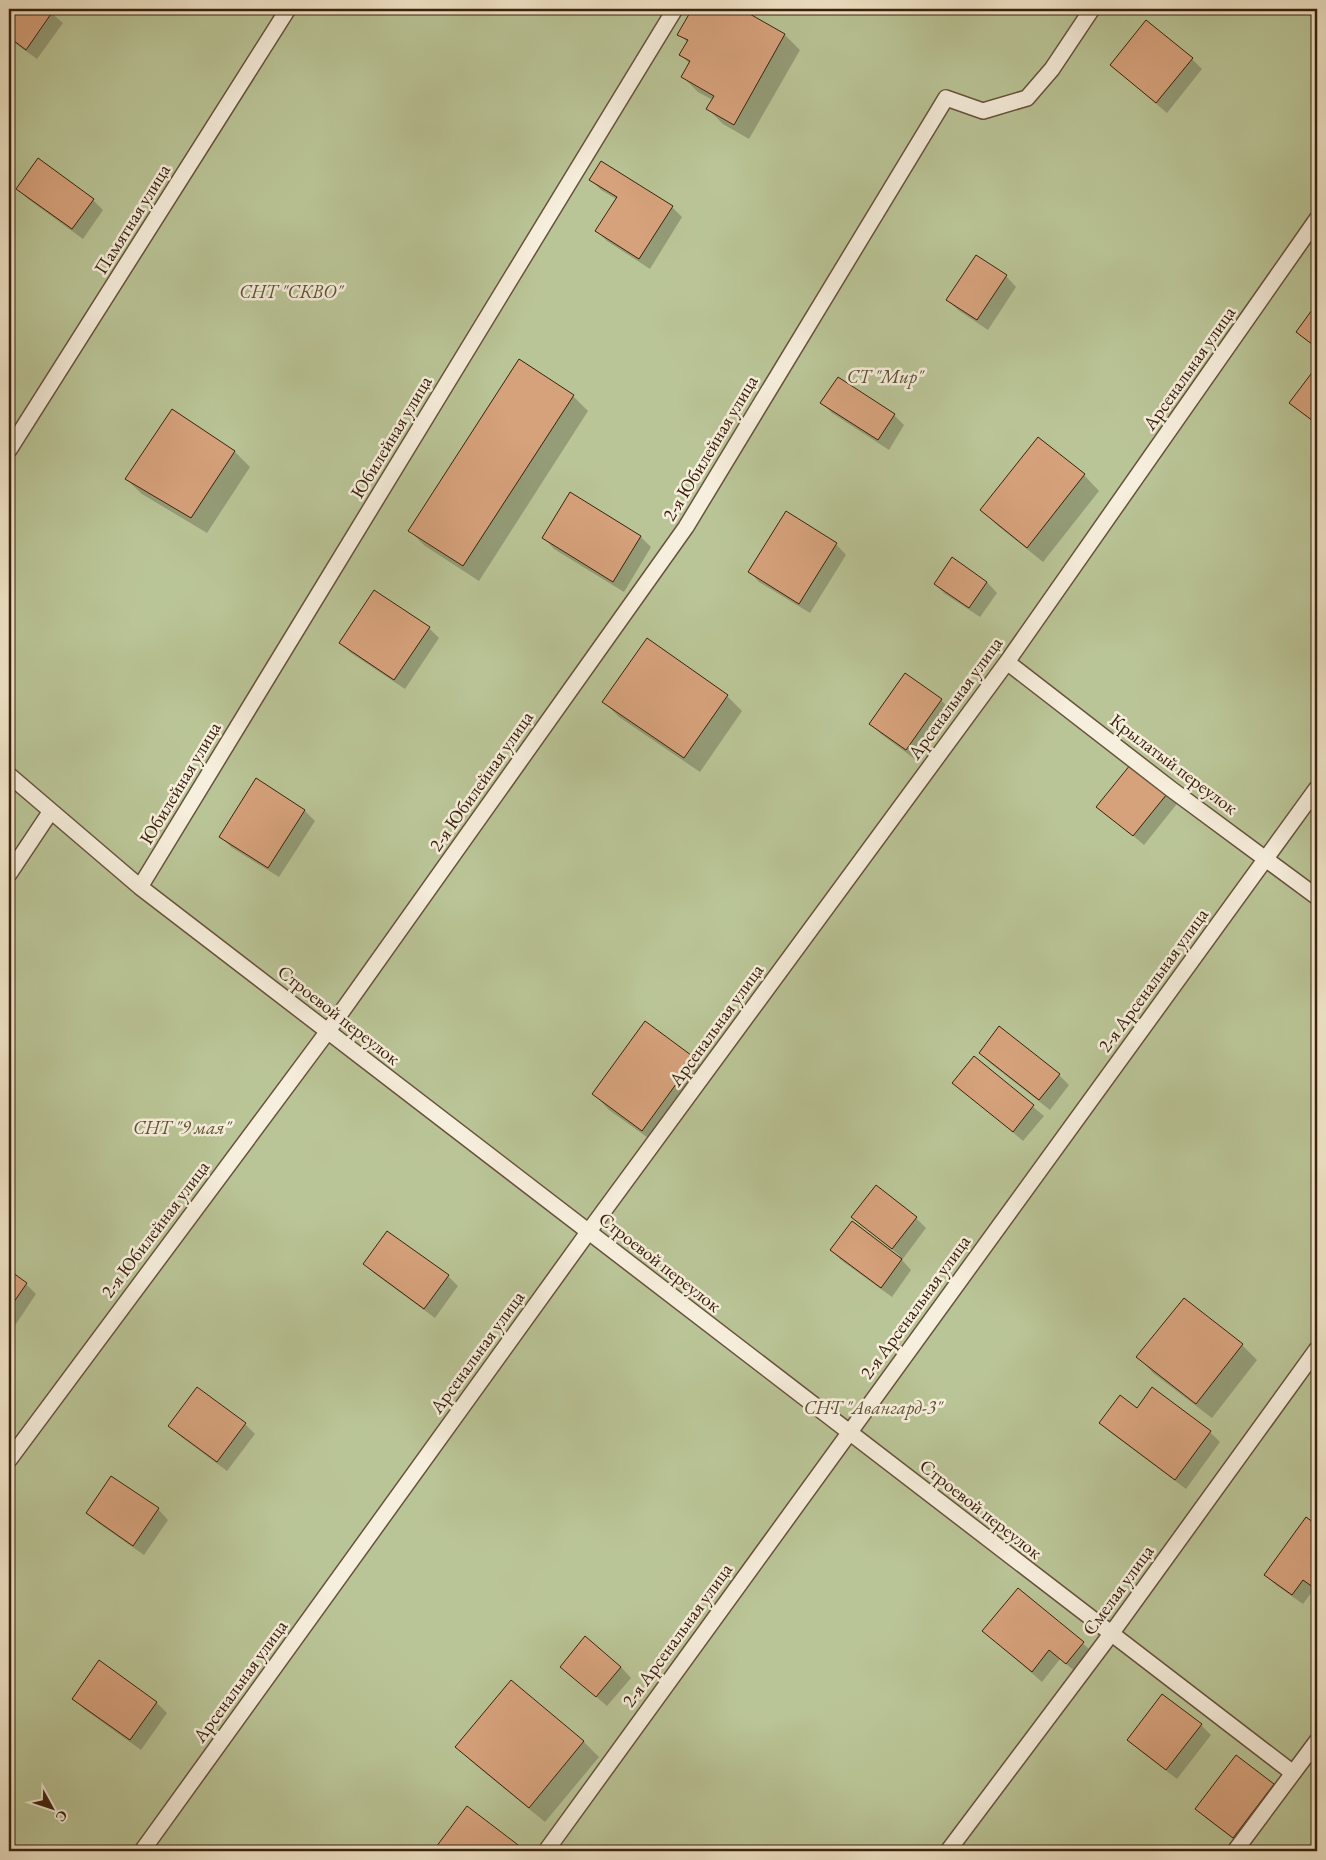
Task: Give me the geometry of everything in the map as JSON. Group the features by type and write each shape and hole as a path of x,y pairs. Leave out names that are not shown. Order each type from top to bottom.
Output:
{"lane":[{"name":"Памятная улица","path":"9,450 288,9"},
{"name":"Юбилейная улица","path":"140,887 675,9"},
{"name":"2-я Юбилейная улица","path":"9,1460 328,1031 686,527 946,98 983,111 1027,98 1052,69 1092,9"},
{"name":"Арсенальная улица","path":"142,1851 589,1232 1006,662 1317,219"},
{"name":"Крылатый переулок","path":"1006,662 1317,897"},
{"name":"Строевой переулок","path":"9,775 140,887 1293,1774"},
{"name":"2-я Арсенальная улица","path":"546,1851 1317,788"},
{"path":"9,874 51,811"},
{"name":"Смелая улица","path":"948,1851 1111,1634 1317,1349"},
{"path":"1235,1851 1317,1741"}],"green space":[{"path":"9,9 1317,9 1317,1851 9,1851"}],"building":[{"path":"9,9 50,9 53,11 26,50 9,37"},
{"path":"692,9 707,9 716,13 718,9 741,9 785,34 734,125 706,109 714,96 681,77 690,61 679,55 688,40 677,35"},
{"path":"1146,20 1193,58 1156,103 1110,65"},
{"path":"38,158 94,199 72,229 16,189"},
{"path":"601,161 673,206 639,259 595,231 617,197 589,180"},
{"path":"976,255 1007,275 977,320 946,300"},
{"path":"1317,303 1317,348 1296,332"},
{"path":"519,359 574,395 463,566 408,531"},
{"path":"1317,366 1317,424 1289,403"},
{"path":"838,377 895,414 878,440 820,403"},
{"path":"172,409 235,451 191,518 125,479"},
{"path":"1038,437 1085,474 1027,548 980,510"},
{"path":"570,492 641,536 613,582 542,538"},
{"path":"786,511 837,543 799,604 748,572"},
{"path":"952,557 987,582 969,608 934,584"},
{"path":"374,590 430,627 394,680 339,643"},
{"path":"647,638 728,695 684,758 602,702"},
{"path":"905,673 942,699 906,750 869,724"},
{"path":"1135,759 1171,789 1133,836 1096,807"},
{"path":"256,778 305,810 268,868 219,837"},
{"path":"645,1021 695,1058 642,1131 592,1094"},
{"path":"999,1026 1060,1074 1039,1100 979,1053"},
{"path":"974,1056 1034,1105 1013,1132 952,1083"},
{"path":"876,1185 917,1217 892,1249 851,1217"},
{"path":"852,1221 902,1259 881,1288 830,1250"},
{"path":"387,1231 449,1275 424,1309 363,1264"},
{"path":"9,1270 27,1283 9,1309"},
{"path":"1184,1298 1243,1344 1196,1404 1136,1357"},
{"path":"197,1387 246,1423 217,1462 168,1426"},
{"path":"1152,1387 1211,1431 1175,1480 1099,1423 1120,1395 1137,1408"},
{"path":"111,1476 159,1508 133,1546 86,1513"},
{"path":"1306,1517 1317,1525 1317,1590 1303,1580 1292,1595 1264,1575"},
{"path":"1018,1588 1084,1642 1066,1664 1049,1650 1032,1672 982,1631"},
{"path":"585,1636 621,1667 596,1697 560,1667"},
{"path":"99,1660 157,1702 130,1740 72,1699"},
{"path":"511,1680 584,1741 529,1808 455,1747"},
{"path":"1162,1694 1202,1724 1166,1770 1127,1740"},
{"path":"1236,1755 1274,1784 1233,1838 1195,1809"},
{"path":"467,1806 526,1851 433,1851"}],"park label":[{"name":"СНТ \"СКВО\"","path":"291,291"},
{"name":"СТ \"Мир\"","path":"885,376"},
{"name":"СНТ \"9 мая\"","path":"182,1127"},
{"name":"СНТ \"Авангард-3\"","path":"873,1407"}]}
